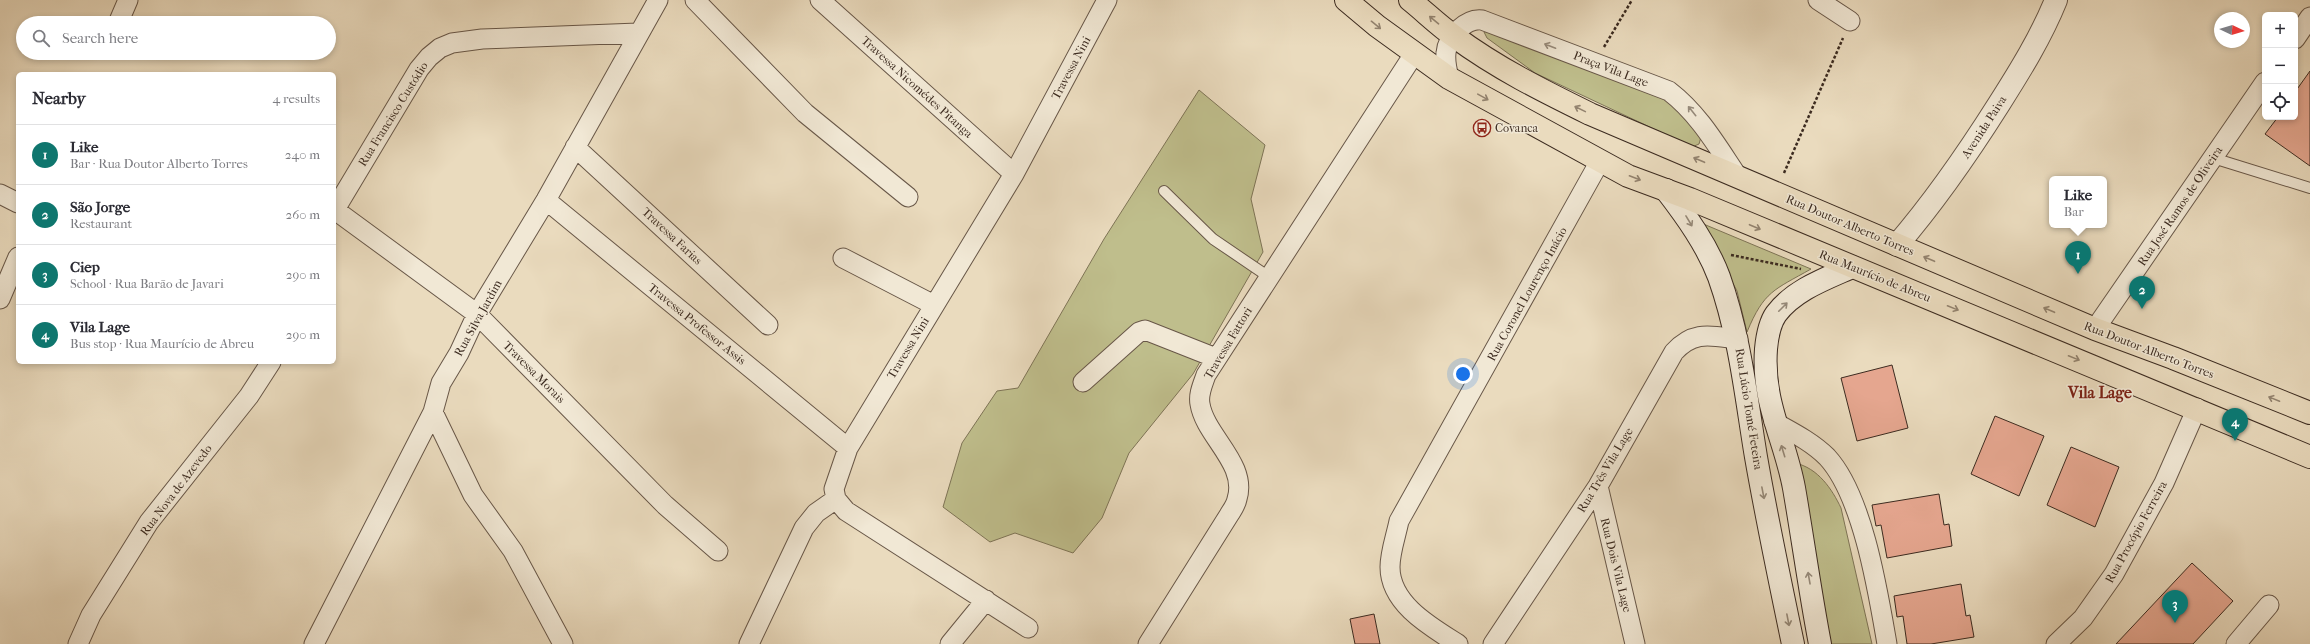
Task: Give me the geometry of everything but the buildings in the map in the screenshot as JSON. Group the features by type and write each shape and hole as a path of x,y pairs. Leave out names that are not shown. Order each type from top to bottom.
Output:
{"main road":[{"name":"Rua Maurício de Abreu","path":"1346,0 1414,54 1449,78 1628,176 1666,190 2197,408 2310,457"},
{"name":"Rua Doutor Alberto Torres","path":"1410,0 1454,37 1525,82 1590,114 2095,329 2309,412"},
{"name":"Avenida Paiva","path":"1897,245 1920,218 1975,142 2035,43 2056,0"},
{"name":"Rua Lúcio Tomé Feteira","path":"1666,190 1685,215 1706,249 1718,277 1738,339 1757,462 1793,644"},
{"name":"Rua Lúcio Tomé Feteira","path":"1820,644 1793,486 1774,422 1765,368 1767,341 1775,315 1801,292 1818,281 1852,267"}],"street":[{"path":"121,16 128,0"},
{"name":"Rua Silva Jardim","path":"314,644 433,412 441,383 459,353 477,314 546,200 638,33 658,0"},
{"path":"695,0 805,113 908,197"},
{"name":"Travessa Nicomédes Pitanga","path":"820,0 1014,174"},
{"name":"Travessa Nini","path":"836,499 834,489 848,448 1014,174 1108,0"},
{"path":"1818,0 1850,21"},
{"path":"2298,35 2310,17"},
{"name":"Praça Vila Lage","path":"1454,37 1467,22 1474,19 1482,20 1669,91 1686,104 1738,177"},
{"name":"Rua Francisco Custódio","path":"336,208 419,69 440,48 462,40 638,33"},
{"path":"1449,78 1446,53 1448,43 1454,37"},
{"name":"Travessa Fattori","path":"1148,644 1238,499 1239,484 1236,473 1209,426 1200,404 1200,391 1206,374 1414,54"},
{"name":"Rua José Ramos de Oliveira","path":"2095,329 2264,84"},
{"name":"Travessa Farias","path":"575,147 768,325"},
{"name":"Rua Coronel Lourenço Inácio","path":"1458,644 1421,620 1402,599 1394,585 1390,567 1399,521 1600,161"},
{"path":"0,194 16,202"},
{"name":"Travessa Professor Assis","path":"546,200 848,448"},
{"name":"Travessa Morais","path":"336,212 477,314 665,505 718,551"},
{"path":"843,258 934,305"},
{"path":"0,299 16,261"},
{"path":"1083,382 1139,332 1145,330 1216,358"},
{"name":"Rua Três Vila Lage","path":"1493,644 1598,486 1674,352 1682,344 1697,336 1738,339"},
{"name":"Rua Nova de Azevedo","path":"78,644 91,616 149,522 249,396 270,364"},
{"name":"Rua Procópio Ferreira","path":"2056,644 2083,618 2114,574 2164,483 2197,408"},
{"path":"433,412 473,495 514,551 563,644"},
{"path":"1774,422 1814,446 1826,456 1844,480 1853,500 1862,530 1887,644"},
{"name":"Rua Dois Vila Lage","path":"1598,486 1636,644"},
{"path":"749,644 804,528 816,513 836,499 846,511 1028,628"},
{"path":"950,644 986,600"},
{"path":"2236,644 2269,605"}],"lane":[{"path":"2213,158 2310,188"},
{"path":"1164,191 1213,239 1269,277"}],"path":[{"path":"1595,62 1632,0"},
{"path":"1784,173 1850,21"},
{"path":"1706,249 1805,270"}],"shaded area":[{"path":"1492,31 1666,100 1677,108 1701,137 1699,144 1692,147 1535,73 1487,38 1484,32"},
{"path":"1199,90 1265,145 1251,199 1263,252 1193,374 1129,453 1102,518 1073,553 1015,533 990,542 943,507 962,443 997,391 1018,388 1104,239"},
{"path":"1701,223 1811,269 1779,287 1772,293 1759,308 1747,332 1737,291"},
{"path":"1795,463 1811,469 1817,474 1829,487 1841,508 1872,644 1831,644"}],"place":[{"name":"Covanca","path":"1482,128"},
{"name":"Like","path":"2078,274"},
{"name":"São Jorge","path":"2142,309"},
{"name":"Vila Lage","path":"2235,441"},
{"name":"Ciep","path":"2175,623"}],"district":[{"name":"Vila Lage","path":"2100,392"}]}
